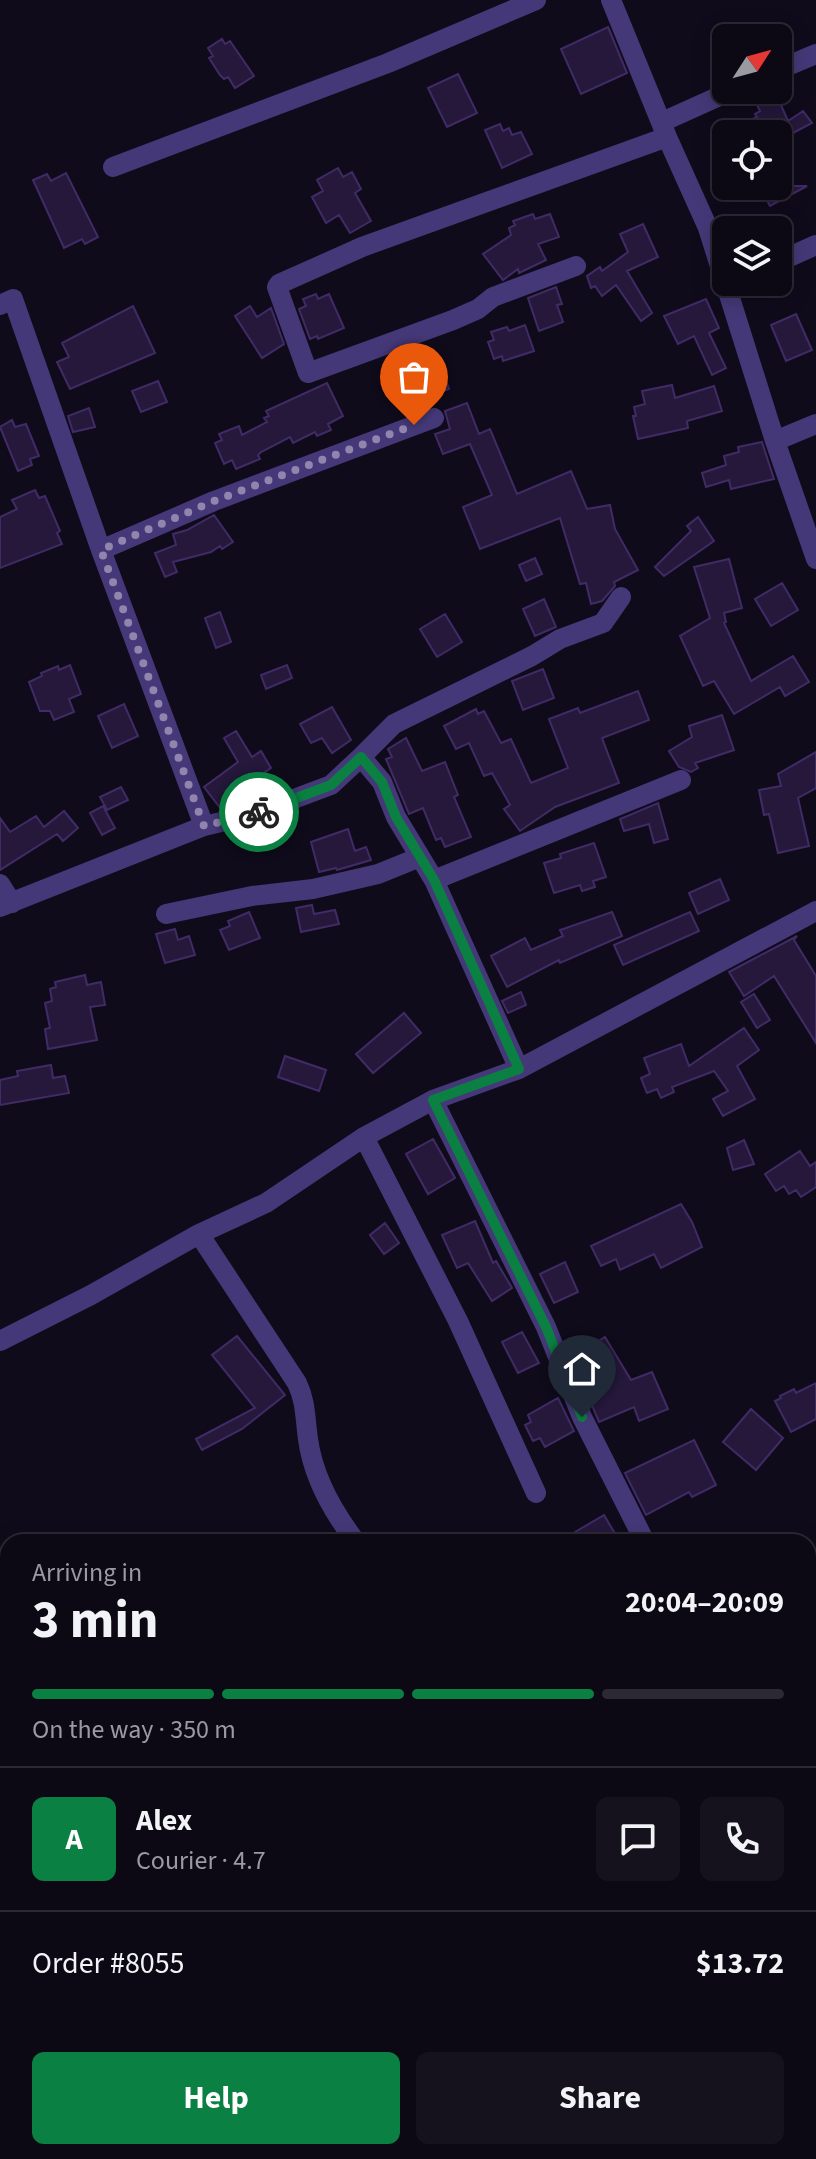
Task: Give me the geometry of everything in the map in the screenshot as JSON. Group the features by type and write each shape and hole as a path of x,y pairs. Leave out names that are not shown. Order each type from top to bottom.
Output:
{"street":[{"path":"113,167 388,63 536,0"},
{"path":"611,0 712,238"},
{"path":"792,64 816,54"},
{"path":"576,266 493,297 478,309 453,320 308,373 277,287 362,247 664,130 712,102"},
{"path":"792,256 816,245"},
{"path":"734,296 775,441 816,559"},
{"path":"0,305 13,299 101,550 204,826"},
{"path":"101,550 214,501 434,418"},
{"path":"775,441 816,424"},
{"path":"0,884 6,905 204,826 251,815 331,785 394,724 560,639 603,623 621,597"},
{"path":"361,757 382,782 396,817 434,880 519,1069"},
{"path":"434,880 681,780"},
{"path":"166,914 252,896 313,889 378,874 420,857"},
{"path":"0,1341 91,1295 199,1234 266,1203 364,1137 433,1100 519,1069 816,911"},
{"path":"433,1100 546,1327 582,1417 641,1534"},
{"path":"364,1137 458,1321 536,1493"},
{"path":"199,1234 297,1383 306,1403 308,1441 319,1481 335,1515 350,1534"}],"building":[{"path":"608,27 627,73 581,94 561,49"},
{"path":"222,39 225,44 230,41 254,76 235,88 228,77 224,79 220,75 209,58 213,56 208,48"},
{"path":"458,74 477,113 447,127 428,88"},
{"path":"781,104 788,120 750,120 760,111 757,105"},
{"path":"803,111 812,123 792,134 792,120 790,120"},
{"path":"500,124 503,131 509,128 512,135 521,132 532,154 502,168 485,130"},
{"path":"338,168 343,177 352,172 361,189 355,193 371,221 350,233 339,215 326,223 312,197 323,191 317,180"},
{"path":"66,173 98,237 85,244 82,239 64,248 33,180 47,174 51,181"},
{"path":"792,186 807,186 792,194"},
{"path":"767,200 781,200 770,206"},
{"path":"533,214 535,219 550,214 559,237 538,244 546,260 519,273 518,269 503,280 483,254 511,235 509,228 515,225 513,221"},
{"path":"643,224 658,257 627,271 652,313 641,321 616,285 602,296 595,286 591,288 587,276 600,267 602,271 628,252 620,234"},
{"path":"556,287 562,304 557,305 563,322 539,331 528,298"},
{"path":"316,294 318,299 329,294 344,328 318,339 317,336 310,339 299,309 306,306 303,299"},
{"path":"706,299 719,328 709,333 726,368 712,375 694,336 678,344 664,316"},
{"path":"133,306 155,353 70,389 57,362 69,357 62,343"},
{"path":"250,306 257,317 271,308 284,344 262,358 235,316"},
{"path":"796,314 812,350 786,361 771,325"},
{"path":"525,325 534,351 503,361 502,356 494,359 488,342 494,340 491,332 507,327 509,331"},
{"path":"414,351 416,355 423,352 426,360 437,356 449,389 407,404 390,357"},
{"path":"158,381 167,402 141,412 132,391"},
{"path":"327,383 343,416 328,424 331,430 317,436 315,432 293,443 290,437 261,452 258,455 260,459 236,469 232,460 224,464 215,443 222,440 219,434 239,426 242,435 267,422 264,418 269,416 266,411"},
{"path":"672,385 675,398 714,386 722,411 687,421 688,428 638,439 633,416 636,416 634,407 645,404 642,391"},
{"path":"467,403 479,434 490,429 517,494 571,471 587,509 610,505 615,529 638,570 614,582 615,586 602,601 591,604 586,583 580,584 560,518 480,549 463,507 492,495 470,444 443,454 435,434 450,429 445,411"},
{"path":"89,408 95,427 73,432 68,416"},
{"path":"12,420 15,427 26,424 39,456 30,459 32,465 18,471 0,427"},
{"path":"762,442 774,479 731,489 729,480 706,487 702,473 726,465 724,456 739,452 738,447"},
{"path":"35,490 39,498 45,496 60,531 57,533 62,544 0,568 0,517 17,509 12,500"},
{"path":"214,515 233,542 222,549 220,546 211,552 173,562 177,572 165,577 155,553 176,545 173,534"},
{"path":"698,517 714,541 664,576 655,567 691,531 687,526"},
{"path":"535,558 542,574 526,581 519,565"},
{"path":"729,559 742,608 724,613 724,623 751,681 793,656 809,682 785,696 780,687 734,714 714,681 703,686 680,636 710,618 694,567"},
{"path":"782,583 798,610 771,626 755,599"},
{"path":"544,599 556,627 535,636 523,609"},
{"path":"220,612 231,642 216,648 205,618"},
{"path":"445,614 462,642 437,657 420,629"},
{"path":"70,665 81,694 69,699 74,712 54,720 50,711 40,711 29,682 42,676 41,673"},
{"path":"287,665 292,678 266,689 261,675"},
{"path":"543,669 554,698 523,710 512,681"},
{"path":"638,691 649,720 602,738 619,783 555,807 520,831 504,809 510,805 492,773 484,776 469,743 456,749 444,726 476,709 478,714 484,711 501,743 511,739 531,783 568,768 549,719 578,708 580,713"},
{"path":"124,704 138,736 112,748 98,716"},
{"path":"332,707 351,740 332,753 322,738 311,743 300,724"},
{"path":"722,715 734,750 695,763 698,768 691,772 679,767 669,751 692,737 689,726"},
{"path":"236,731 252,757 261,751 271,768 247,784 251,789 221,809 204,787 238,762 224,738"},
{"path":"406,738 422,771 445,762 458,795 454,797 471,837 445,847 441,838 436,840 423,808 409,814 386,759 392,757 388,749"},
{"path":"816,752 816,788 798,798 809,846 778,853 769,814 764,815 759,790 781,786 778,774"},
{"path":"121,787 128,800 107,810 100,797"},
{"path":"658,803 668,839 654,843 649,824 624,831 620,819"},
{"path":"103,806 115,828 102,835 90,813"},
{"path":"64,811 78,828 63,841 57,834 0,870 0,818 10,832 36,816 44,827"},
{"path":"348,829 355,851 366,847 371,860 319,872 311,842"},
{"path":"594,843 606,877 593,881 595,887 582,891 580,885 554,893 544,863 561,858 560,854"},
{"path":"720,879 729,900 698,914 689,893"},
{"path":"312,905 314,914 335,910 339,924 301,932 296,908"},
{"path":"249,912 260,938 229,950 220,930 230,926 228,921"},
{"path":"612,912 622,936 560,963 559,960 507,987 491,956 525,938 531,950 563,936 560,930"},
{"path":"690,912 699,931 623,965 614,945"},
{"path":"175,929 178,940 189,936 195,955 165,963 156,934"},
{"path":"797,936 794,940 816,976 816,1043 774,976 744,996 729,972"},
{"path":"85,975 87,985 101,982 105,1005 90,1007 97,1040 48,1049 45,1029 50,1028 45,1003 52,1001 50,989 56,987 55,982"},
{"path":"521,992 526,1005 508,1013 502,1001"},
{"path":"754,994 770,1020 757,1028 741,1002"},
{"path":"404,1013 421,1033 373,1073 356,1054"},
{"path":"744,1028 759,1050 737,1066 755,1099 723,1116 713,1099 728,1091 714,1071 672,1087 674,1092 661,1098 657,1089 647,1093 641,1078 650,1074 644,1058 681,1044 689,1066"},
{"path":"285,1056 326,1070 319,1091 278,1077"},
{"path":"51,1065 53,1078 65,1076 69,1093 0,1105 0,1080 18,1076 17,1071"},
{"path":"433,1139 455,1178 428,1194 406,1154"},
{"path":"744,1140 754,1164 733,1170 727,1148"},
{"path":"800,1151 810,1166 816,1162 816,1187 801,1197 796,1190 789,1194 784,1186 776,1191 765,1174"},
{"path":"681,1204 702,1247 661,1268 654,1254 620,1270 616,1259 601,1266 591,1246"},
{"path":"475,1221 493,1263 496,1261 512,1288 492,1301 468,1263 457,1268 442,1235"},
{"path":"385,1223 399,1243 384,1254 370,1235"},
{"path":"565,1262 578,1292 554,1303 540,1274"},
{"path":"522,1332 539,1363 518,1373 502,1342"},
{"path":"237,1336 285,1395 242,1429 202,1450 196,1439 255,1408 212,1355"},
{"path":"605,1337 631,1380 652,1372 668,1409 639,1421 634,1407 599,1422 572,1358"},
{"path":"816,1383 816,1419 791,1432 775,1401 794,1389 796,1393"},
{"path":"558,1398 574,1431 545,1447 540,1438 533,1441 525,1425 531,1422 528,1415"},
{"path":"751,1409 783,1438 756,1470 723,1442"},
{"path":"694,1440 716,1485 692,1497 689,1492 646,1515 625,1473"},
{"path":"604,1515 615,1534 576,1534"}],"way so far":[{"path":"259,812 204,826 101,550 214,501 414,425"}],"route":[{"path":"259,812 331,785 361,757 382,782 396,817 434,880 519,1069 433,1100 546,1327 582,1417"}]}
